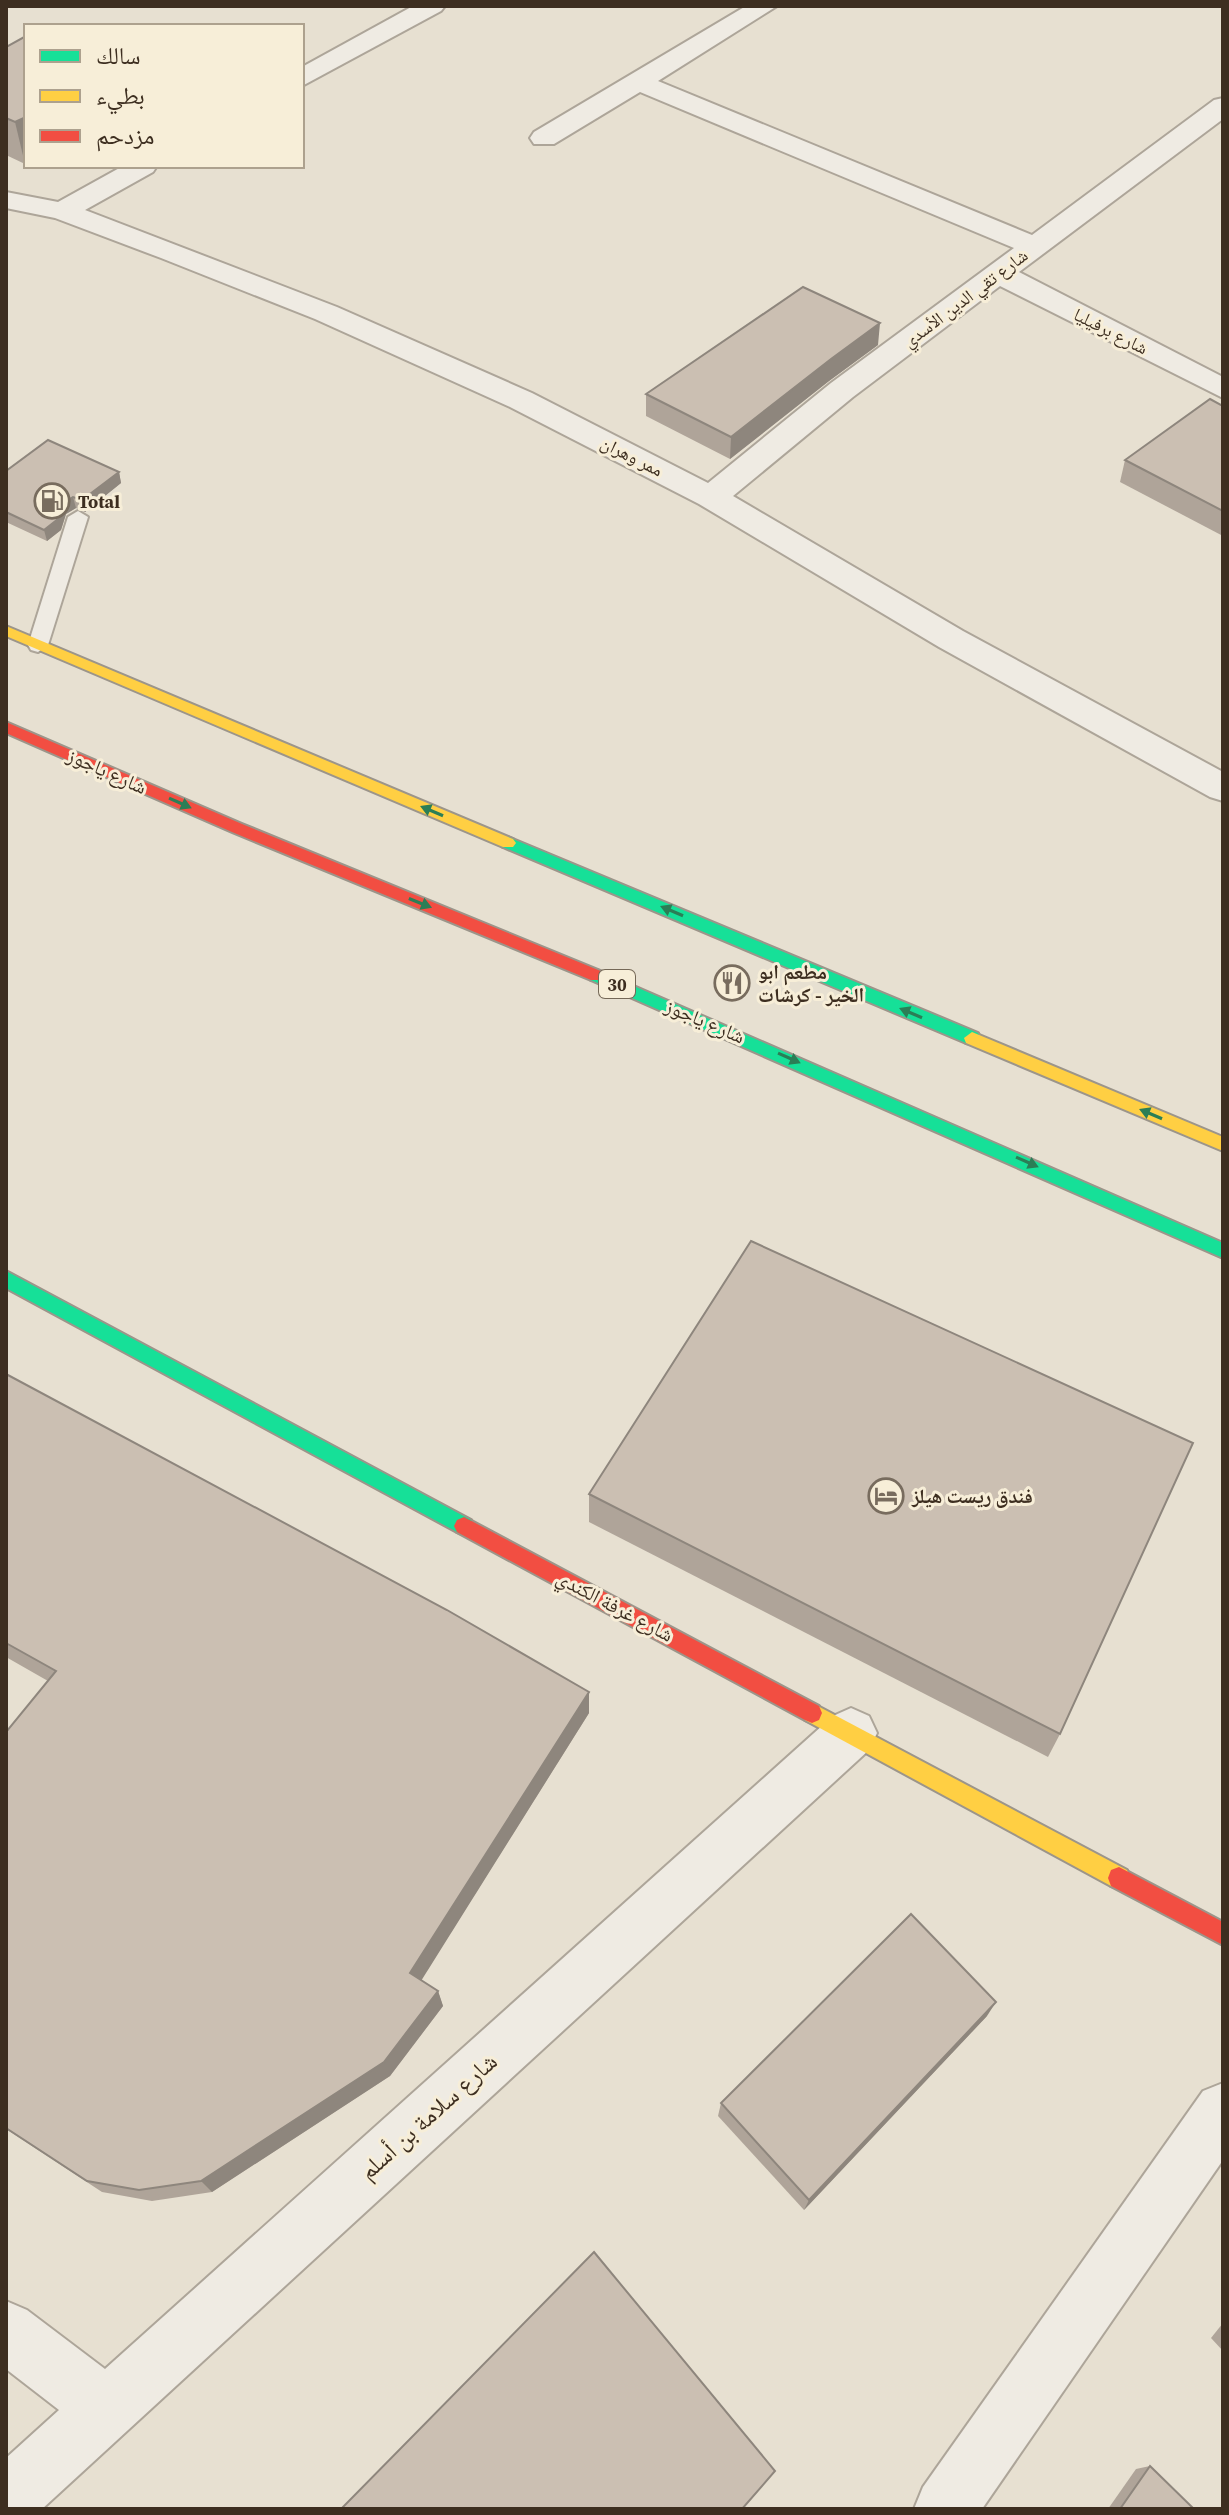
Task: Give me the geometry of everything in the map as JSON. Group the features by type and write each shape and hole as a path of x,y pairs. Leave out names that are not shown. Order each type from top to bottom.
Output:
{"main road":[{"path":"6,631 1223,1144"},
{"name":"شارع ياجوز","path":"6,727 237,828 704,1020 1223,1251"},
{"name":"شارع غرفة الكندي","path":"6,1279 1223,1934"}],"street":[{"path":"304,77 432,6"},
{"path":"544,138 764,6"},
{"path":"639,82 1034,246"},
{"name":"شارع تقي الدين الأسدي","path":"711,497 842,390 1223,106"},
{"path":"62,211 139,168"},
{"name":"ممر وهران","path":"6,200 62,211 396,344 521,400 711,497 951,639 1223,788"},
{"name":"شارع برفيليا","path":"998,273 1223,389"},
{"name":"شارع سلامة بن أسلم","path":"6,2500 851,1733"},
{"path":"945,2509 1223,2111"},
{"path":"6,2331 105,2407"}],"lane":[{"path":"38,645 78,517"}],"building":[{"path":"24,37 24,118 15,122 6,118 6,47"},
{"path":"803,287 880,323 731,437 646,394"},
{"path":"1210,399 1223,406 1223,511 1125,460"},
{"name":"Total","path":"48,440 119,472 82,500 73,497 63,503 58,519 44,530 6,512 6,471"},
{"name":"فندق ريست هيلز","path":"751,1241 1193,1443 1060,1734 589,1494"},
{"path":"6,1374 447,1610 589,1692 410,1973 438,1991 384,2062 201,2181 139,2190 87,2181 6,2128 6,1732 56,1671 6,1643"},
{"path":"911,1914 996,2002 809,2200 721,2103"},
{"path":"594,2252 775,2471 742,2509 341,2509"},
{"path":"1150,2466 1194,2509 1120,2509"}],"traffic: fast":[{"path":"508,843 972,1038"},
{"path":"597,976 1223,1251"},
{"path":"6,1279 464,1526"}],"traffic: slow":[{"path":"6,631 508,843"},
{"path":"972,1038 1223,1144"},
{"path":"812,1713 1119,1878"}],"traffic: jam":[{"path":"6,727 237,828 597,976"},
{"path":"464,1526 812,1713"},
{"path":"1119,1878 1223,1934"}],"place":[{"name":"Total","path":"52,501"},
{"name":"مطعم ابو الخير - كرشات","path":"732,983"},
{"name":"فندق ريست هيلز","path":"886,1496"}]}
